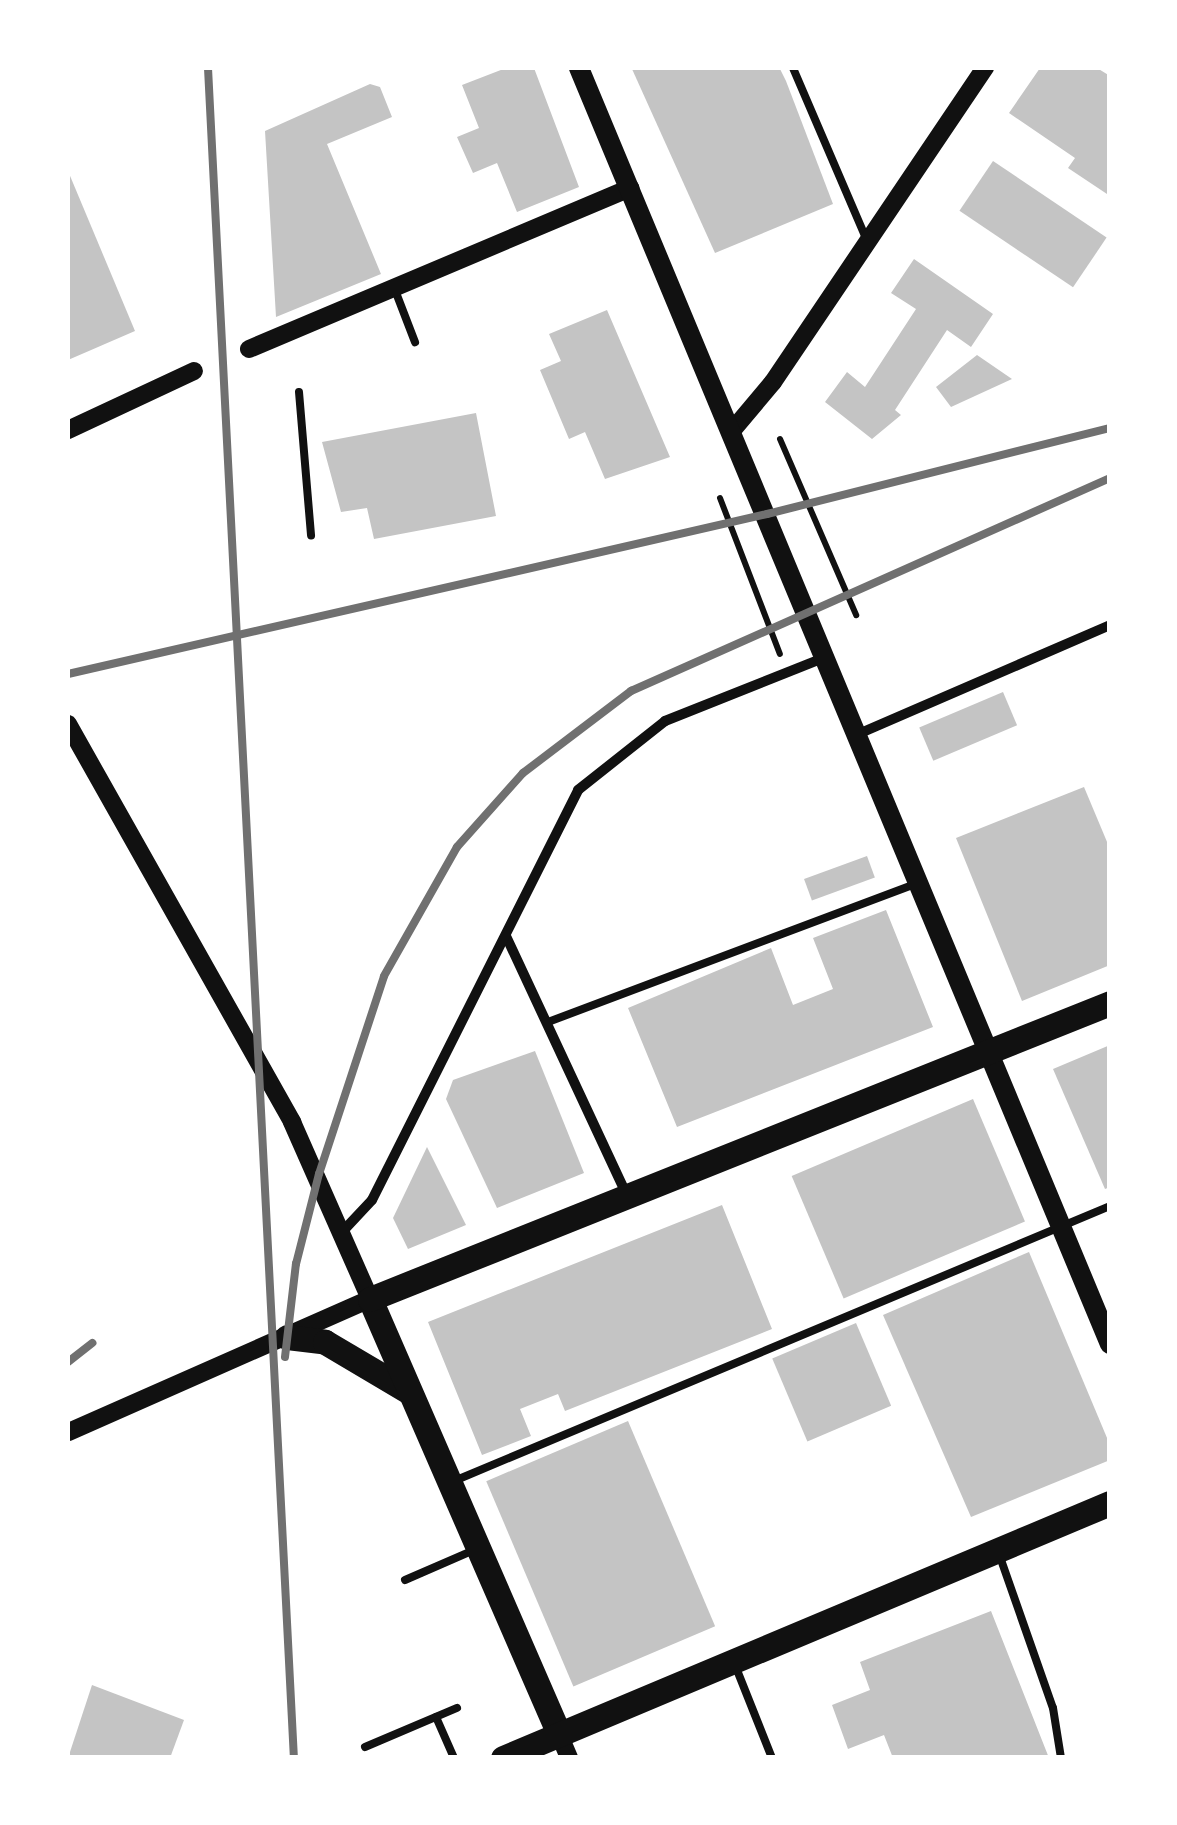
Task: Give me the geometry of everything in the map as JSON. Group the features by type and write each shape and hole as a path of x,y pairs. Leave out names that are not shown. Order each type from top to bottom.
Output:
{"main road":[{"path":"579,68 985,1052 1110,1344"},
{"path":"564,1746 370,1299 1110,1003"},
{"path":"287,1337 308,1337 348,1353 411,1393"},
{"path":"502,1758 564,1746 734,1661 1110,1503"}],"street":[{"path":"731,432 773,382 985,68"},
{"path":"249,349 630,188"},
{"path":"68,430 194,371"},
{"path":"855,735 1110,626"},
{"path":"343,1231 372,1200 570,802 600,768 665,721 824,658"},
{"path":"68,724 292,1122 370,1299 68,1432"},
{"path":"506,936 627,1197"}],"lane":[{"path":"792,68 868,242"},
{"path":"394,288 415,342"},
{"path":"299,392 311,535"},
{"path":"548,1022 916,884"},
{"path":"450,1482 1110,1206"},
{"path":"405,1580 478,1548"},
{"path":"998,1550 1048,1692 1061,1758"},
{"path":"734,1661 772,1758"},
{"path":"364,1747 457,1708"},
{"path":"436,1717 454,1758"}],"path":[{"path":"780,439 856,615"},
{"path":"720,498 780,654"}],"building":[{"path":"506,68 534,68 579,187 517,212 497,163 473,173 457,137 479,128 462,85"},
{"path":"1040,68 1097,68 1110,76 1110,196 1068,168 1075,158 1009,113"},
{"path":"632,69 780,69 786,81 833,204 715,253"},
{"path":"370,84 380,87 392,117 327,144 381,274 276,317 265,131"},
{"path":"993,161 1107,238 1073,287 959,211"},
{"path":"68,171 135,331 68,360"},
{"path":"914,259 993,314 971,347 947,330 895,410 901,415 872,439 825,402 847,372 865,387 916,309 891,293"},
{"path":"607,310 670,457 605,479 585,432 569,439 540,370 561,361 549,334"},
{"path":"977,355 1012,379 951,407 936,387"},
{"path":"476,413 496,516 374,539 367,508 341,512 322,442"},
{"path":"1003,692 1017,725 933,761 919,728"},
{"path":"1084,787 1110,849 1110,965 1022,1001 956,838"},
{"path":"867,856 875,878 812,901 804,879"},
{"path":"886,910 933,1027 677,1127 628,1008 771,948 793,1005 833,989 813,938"},
{"path":"1110,1045 1110,1187 1105,1189 1053,1069"},
{"path":"535,1051 584,1173 497,1208 446,1099 453,1080"},
{"path":"973,1099 1025,1221 844,1298 792,1176"},
{"path":"427,1147 466,1225 408,1249 393,1218"},
{"path":"722,1205 772,1329 565,1411 558,1394 520,1409 531,1436 482,1455 428,1322"},
{"path":"1029,1252 1110,1445 1110,1460 971,1517 883,1315"},
{"path":"856,1323 891,1406 807,1441 772,1359"},
{"path":"628,1421 715,1626 573,1686 486,1481"},
{"path":"991,1611 1049,1758 893,1758 884,1735 848,1749 832,1705 870,1690 860,1662"},
{"path":"92,1685 184,1720 170,1758 68,1758"}],"railway":[{"path":"208,68 294,1758"},
{"path":"68,674 767,514 1110,428"},
{"path":"285,1357 296,1264 319,1174 384,976 457,847 523,773 631,691 1110,478"},
{"path":"68,1362 92,1343"}]}
